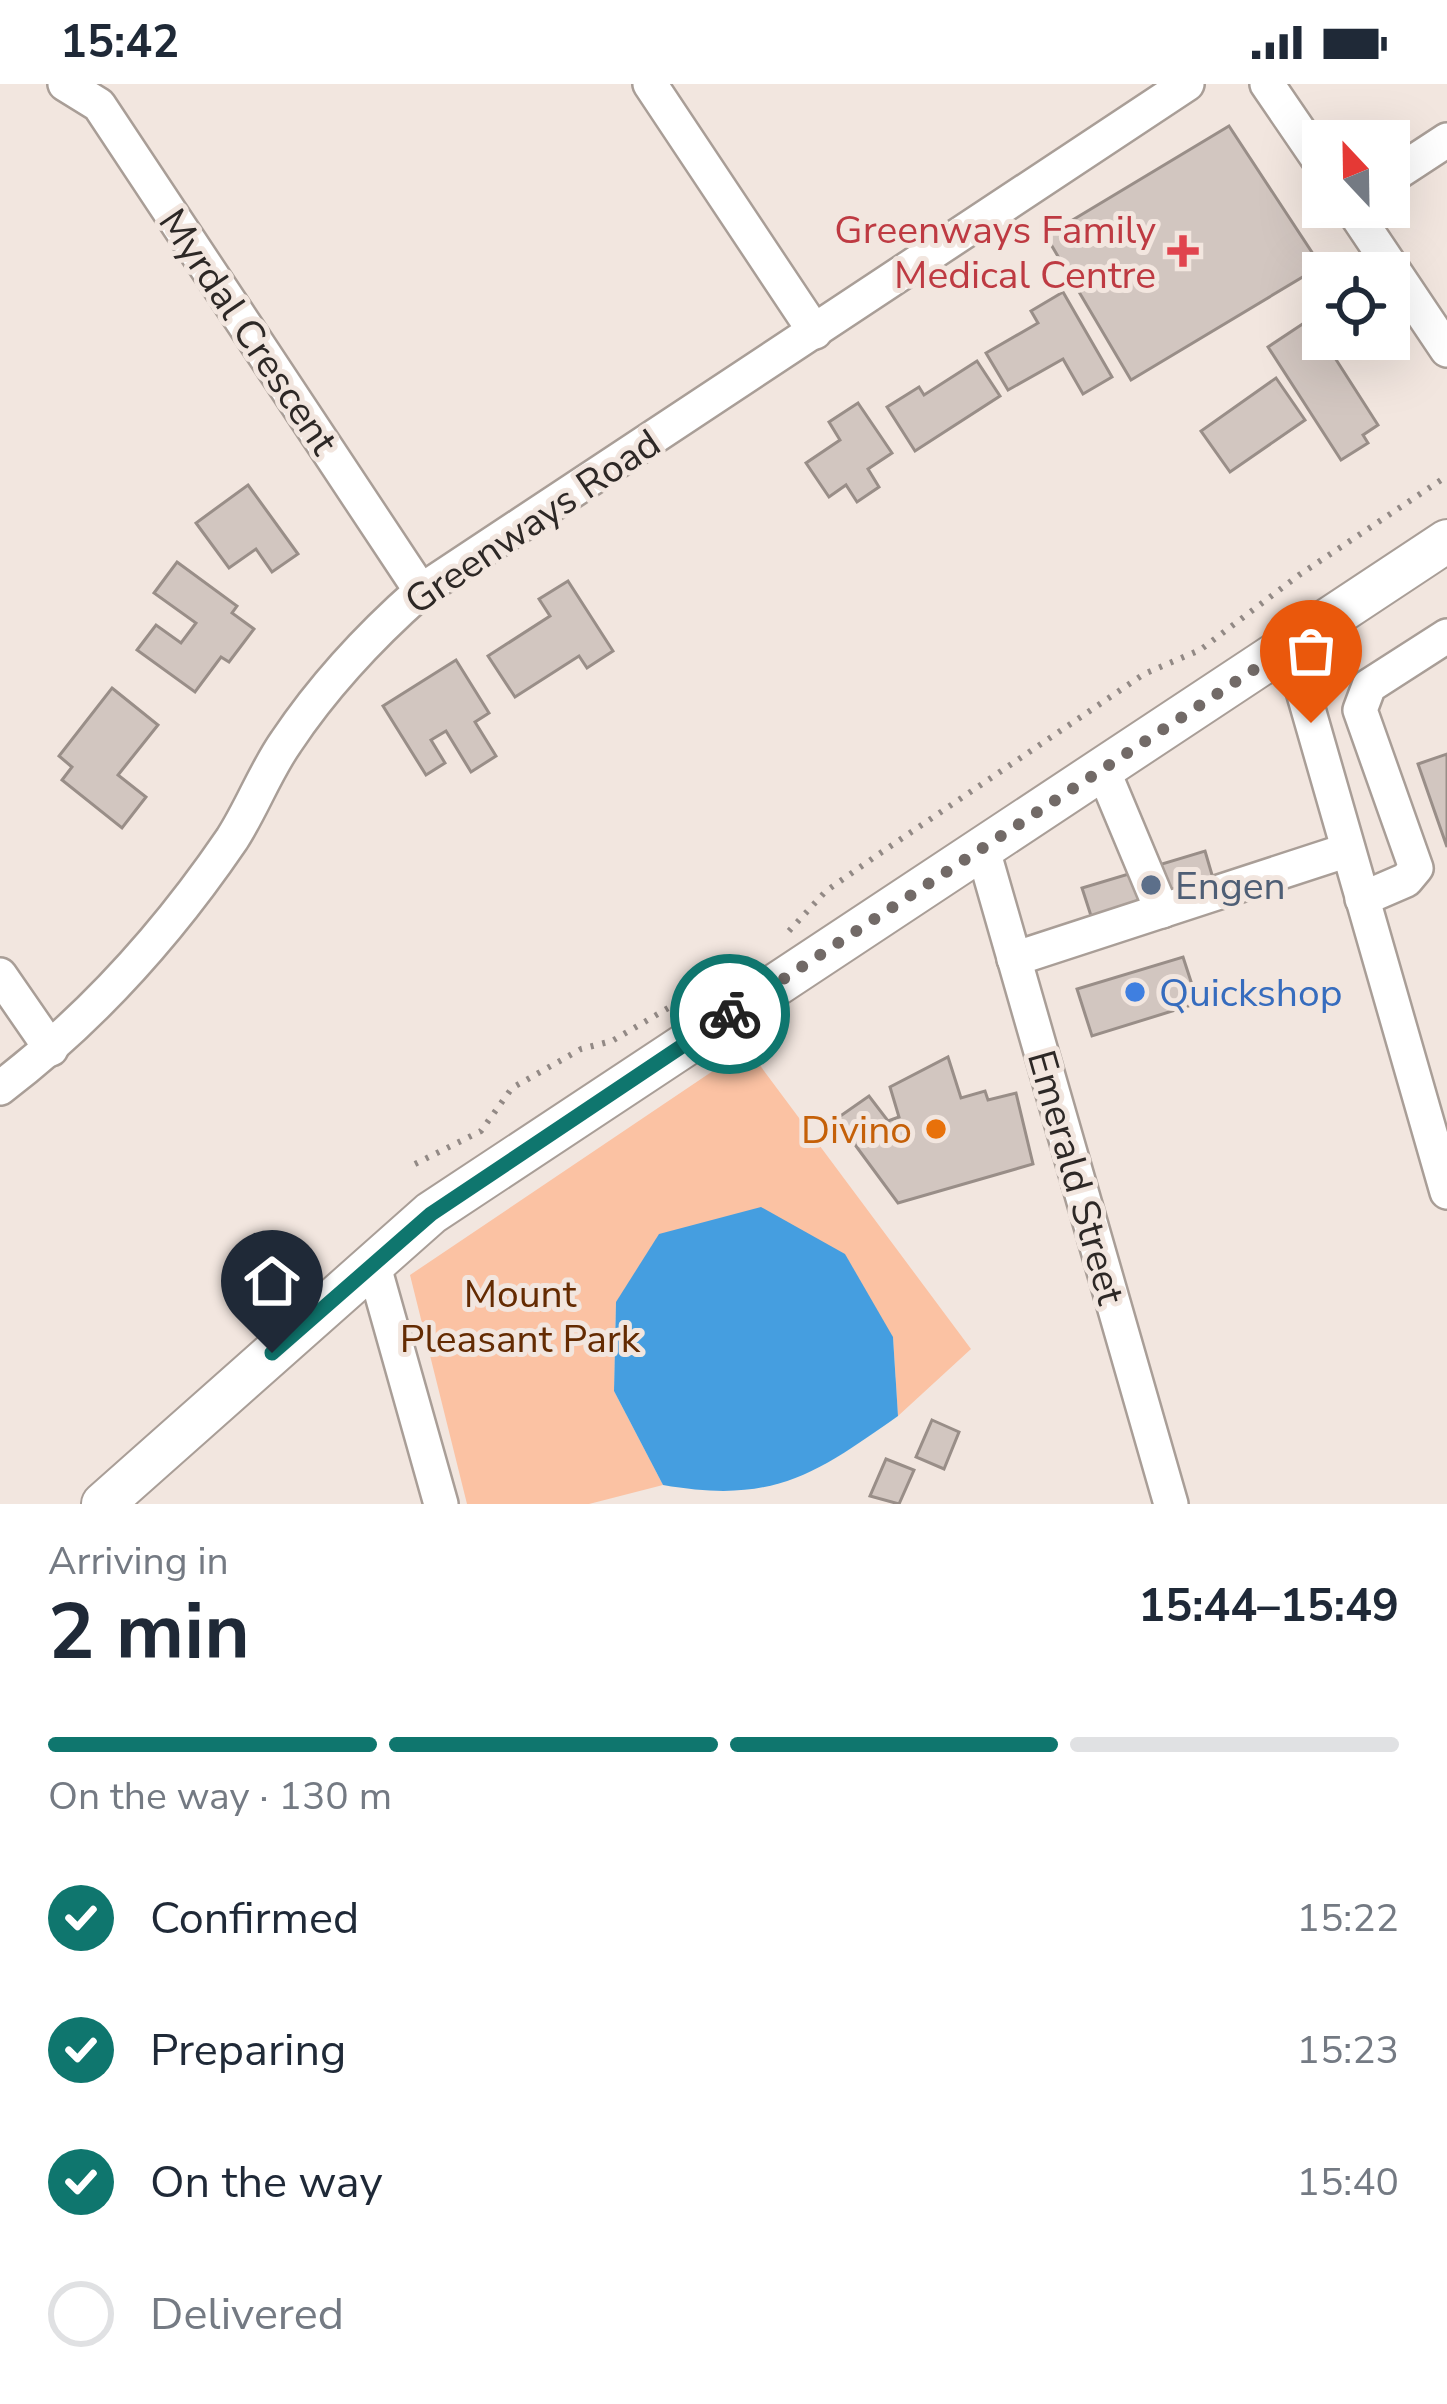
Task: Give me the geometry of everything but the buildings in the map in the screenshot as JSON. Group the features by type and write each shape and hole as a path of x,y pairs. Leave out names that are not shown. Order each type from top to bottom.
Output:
{"main road":[{"path":"104,1504 431,1214 1447,541"}],"street":[{"name":"Myrdal Crescent","path":"65,84 99,105 421,591"},
{"path":"650,84 815,332"},
{"name":"Greenways Road","path":"0,1088 51,1049 115,987 232,838 285,742 350,659 421,591 1187,84"},
{"path":"1267,84 1302,135"},
{"path":"1410,164 1447,140"},
{"path":"1366,228 1447,350"},
{"path":"1362,898 1406,880 1416,868 1360,710 1363,697 1369,686 1447,636"},
{"path":"1290,646 1447,1192"},
{"path":"1103,770 1162,911"},
{"name":"Emerald Street","path":"982,850 1171,1504"},
{"path":"1014,959 1348,850"},
{"path":"0,975 51,1049"},
{"path":"373,1262 442,1504"}],"path":[{"path":"782,938 826,891 879,854 1144,674 1200,650 1299,575 1447,476"},
{"path":"415,1164 481,1131 512,1088 716,980"}],"green space":[{"name":"Mount Pleasant Park","path":"747,1048 971,1349 898,1416 893,1337 616,1302 614,1391 663,1485 589,1504 467,1504 410,1275"}],"water":[{"path":"761,1207 845,1254 893,1337 898,1416 841,1455 789,1480 734,1491 663,1485 614,1391 616,1302 659,1234"}],"way so far":[{"path":"730,1014 1290,646 1311,723"}],"place":[{"name":"Greenways Family Medical Centre","path":"1183,251"},
{"name":"Engen","path":"1151,885"},
{"name":"Quickshop","path":"1135,992"},
{"name":"Divino","path":"936,1129"}],"route":[{"path":"272,1353 431,1214 730,1014"}]}
